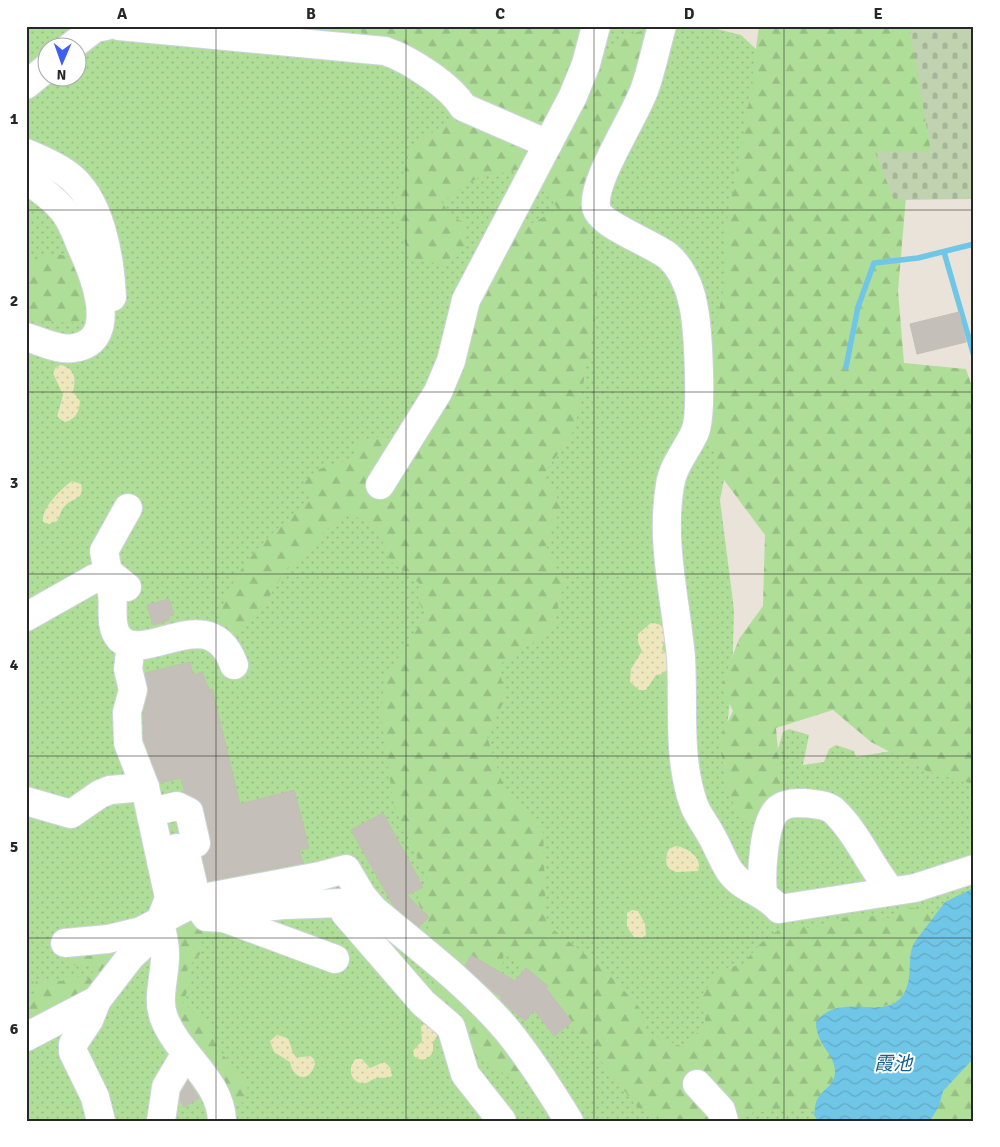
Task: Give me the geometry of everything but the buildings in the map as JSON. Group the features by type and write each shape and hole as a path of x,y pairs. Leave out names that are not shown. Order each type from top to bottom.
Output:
{"lane":[{"path":"82,38 95,28 106,26"},
{"path":"119,26 386,51 407,60 457,97 463,107 548,144"},
{"path":"380,485 438,392 451,361 466,300 582,77 596,26"},
{"path":"662,26 645,89 601,181 596,207 600,215 611,224 642,239 668,257 685,281 693,303 698,348 698,421 694,433 675,468 670,484 668,546 681,660 682,744 695,806 723,860 736,880 763,894 779,909 806,907 930,884 974,869"},
{"path":"26,85 38,75"},
{"path":"26,153 67,174 75,181 88,200 101,226 111,278 112,302 109,348"},
{"path":"26,180 56,204 72,225 96,281 100,312 94,338 86,346 73,349 62,348 26,337"},
{"path":"128,508 104,551 102,570 111,589 115,630 120,639 131,644 199,634 221,642 230,653 234,665"},
{"path":"102,570 108,572 128,588"},
{"path":"26,617 102,570"},
{"path":"101,1121 96,1097 73,1052 73,1044 89,1020 97,1000 131,956 150,938 160,922 169,898 148,799 128,743 127,712 133,690 128,669 131,644"},
{"path":"26,801 70,814 105,792 121,788 148,799 177,806 189,812 200,908"},
{"path":"763,894 762,862 765,841 777,810 788,804 803,803 832,809 891,891"},
{"path":"160,853 177,848 185,850 194,860"},
{"path":"66,943 108,939 141,931 200,908 346,869 352,900 346,913 423,1003 451,1027 465,1074 502,1121"},
{"path":"352,900 374,910 463,985 507,1030 538,1072 569,1121"},
{"path":"200,908 335,959"},
{"path":"160,922 165,954 162,1011 185,1055 217,1096 222,1121"},
{"path":"26,1037 97,1000"},
{"path":"161,1121 166,1087 185,1055"},
{"path":"697,1084 721,1110 724,1121"}],"green space":[{"path":"26,26 705,26 741,35 785,76 737,413 720,500 734,610 732,681 726,737 774,763 783,732 789,729 809,735 803,765 824,762 829,749 836,745 854,751 856,757 920,746 974,765 974,1121 26,1121"},
{"path":"352,26 593,26 607,59 623,37 644,30 656,64 585,197 598,301 575,429 544,474 562,506 546,546 564,583 551,631 499,665 505,699 487,736 505,791 543,832 546,924 603,968 639,1007 647,1033 683,1047 706,1024 700,997 722,969 743,964 760,944 788,923 813,929 834,919 862,915 889,918 906,907 924,910 933,920 914,943 911,950 906,988 897,1000 888,1005 878,1007 834,1009 825,1013 816,1022 819,1037 832,1060 835,1072 832,1082 819,1099 815,1109 754,1112 737,1121 668,1121 637,1107 594,1052 504,948 501,989 544,1079 527,1088 467,1051 441,1015 429,930 417,899 428,880 394,806 381,717 384,679 426,616 418,601 419,583 391,562 376,526 345,512 321,535 304,556 286,569 260,612 233,634 223,638 216,630 228,593 244,566 276,530 312,499 303,484 316,470 356,458 356,441 383,436 404,444 435,365 487,294 493,261 512,234 558,209 530,167 477,178 442,202 451,217 467,223 465,246 444,264 411,260 394,209 411,147 457,116 378,42"},
{"path":"759,26 974,26 974,163 908,173 898,291 904,363 966,369 974,393 974,784 929,772 871,742 833,710 776,728 782,796 758,825 739,815 727,790 719,739 733,711 721,687 739,639 763,606 765,535 721,476 699,399 725,283 725,231 747,116"},
{"path":"909,26 974,26 974,197 971,199 894,200 875,152 931,152"},
{"path":"58,254 80,260 95,306 85,319 79,322 26,321 26,268 37,256"},
{"path":"199,924 228,934 213,936 202,933 201,953 187,969 190,983 183,1003 208,1025 220,1051 248,1086 243,1103 226,1094 169,1008 172,930"},
{"path":"135,934 101,990 26,1032 26,1000 34,998 36,981 62,981 71,974 86,981 95,970 92,963 68,966 74,949"},
{"path":"974,1058 974,1121 930,1121 939,1106 943,1091"}],"sand":[{"path":"61,365 72,372 74,376 73,392 80,401 76,414 72,419 65,422 57,417 63,395 53,373 56,367"},
{"path":"72,481 81,484 82,489 79,496 64,507 57,521 49,524 43,522 48,505"},
{"path":"651,623 660,625 663,628 665,636 662,649 669,658 670,667 662,674 656,675 646,690 639,690 630,682 631,669 642,651 638,642 638,634"},
{"path":"676,846 693,854 698,862 698,871 676,872 668,868 666,860 668,851"},
{"path":"632,910 638,911 645,924 646,935 642,938 634,937 627,927 627,913"},
{"path":"424,1024 439,1033 433,1042 433,1052 429,1057 422,1059 414,1056 413,1051 422,1041 421,1027"},
{"path":"277,1035 288,1038 296,1057 308,1056 314,1060 313,1070 309,1074 302,1077 298,1076 294,1073 290,1062 274,1052 270,1041"},
{"path":"356,1059 362,1059 370,1068 384,1062 390,1067 392,1076 373,1079 364,1083 358,1082 354,1080 351,1073 353,1062"}],"water":[{"name":"霞池","path":"974,888 974,1058 943,1091 939,1106 930,1121 818,1121 814,1115 816,1101 831,1084 835,1071 832,1059 819,1037 816,1022 826,1013 837,1008 885,1007 895,1003 903,995 908,983 910,956 914,943 945,902"}],"waterway":[{"path":"846,367 858,307 874,263 918,258 974,244"},
{"path":"944,252 974,356"}]}
